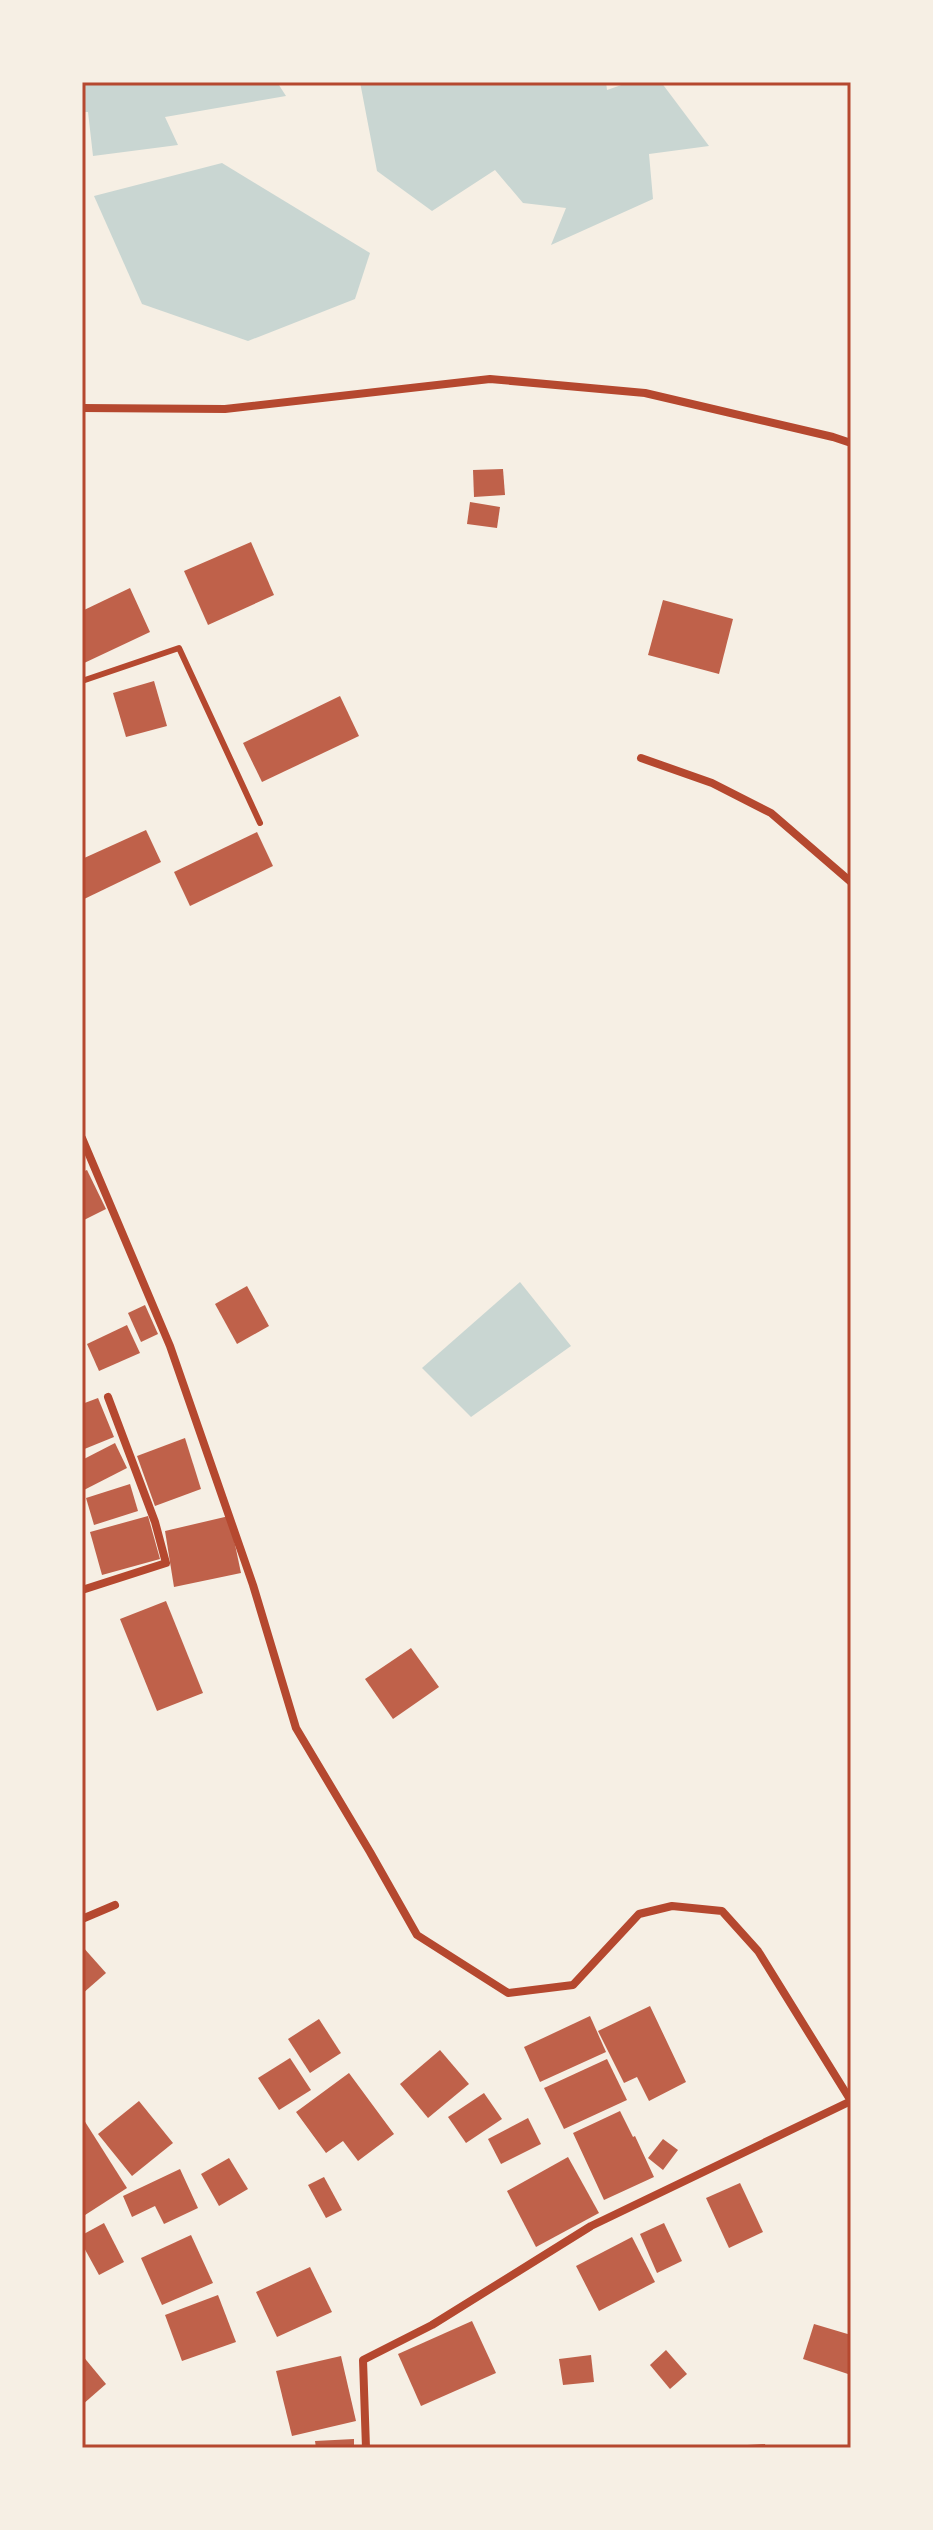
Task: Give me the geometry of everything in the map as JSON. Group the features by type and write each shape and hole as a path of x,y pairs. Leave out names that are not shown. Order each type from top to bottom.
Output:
{"street":[{"path":"82,408 225,409 490,379 645,393 851,443"},
{"path":"641,758 712,783 771,813 851,882"},
{"path":"82,1138 170,1346 253,1585 296,1728 417,1935 508,1993 573,1985 639,1914 672,1906 722,1911 758,1951 851,2101 591,2226 432,2325 363,2360 366,2448"},
{"path":"82,1590 166,1563 155,1522 108,1397"},
{"path":"82,1919 115,1905"}],"lane":[{"path":"82,681 179,648 260,823"}],"shaded area":[{"path":"82,82 277,82 286,96 165,117 178,145 93,156 88,112 82,112"},
{"path":"360,82 606,82 607,90 630,82 661,82 709,146 649,154 653,199 551,245 566,208 523,203 495,170 432,211 377,171"},
{"path":"222,163 370,253 355,299 248,341 142,304 94,196"},
{"path":"520,1282 571,1346 471,1417 422,1368"}],"building":[{"path":"503,469 505,495 474,497 473,470"},
{"path":"470,502 500,507 497,528 467,524"},
{"path":"251,542 274,595 208,625 184,571"},
{"path":"130,588 150,632 82,664 82,611"},
{"path":"663,600 733,619 719,674 648,655"},
{"path":"154,681 167,726 126,737 113,693"},
{"path":"340,696 359,736 262,782 243,743"},
{"path":"146,830 161,862 82,900 82,859"},
{"path":"257,832 273,866 190,906 174,872"},
{"path":"87,1170 106,1209 82,1221 82,1172"},
{"path":"247,1286 269,1326 237,1344 215,1304"},
{"path":"145,1305 158,1334 141,1342 128,1313"},
{"path":"127,1325 140,1353 99,1371 87,1344"},
{"path":"98,1398 114,1437 82,1450 82,1404"},
{"path":"185,1438 201,1489 155,1506 137,1456"},
{"path":"115,1443 127,1468 82,1491 82,1460"},
{"path":"130,1484 138,1511 94,1525 86,1498"},
{"path":"148,1516 160,1559 102,1575 90,1532"},
{"path":"229,1516 241,1573 174,1587 165,1531"},
{"path":"166,1601 203,1693 157,1711 120,1619"},
{"path":"411,1648 439,1687 393,1719 365,1679"},
{"path":"82,1946 106,1973 82,1994"},
{"path":"650,2006 686,2082 649,2101 637,2077 624,2083 598,2031"},
{"path":"590,2016 606,2052 540,2082 524,2047"},
{"path":"319,2019 341,2053 310,2073 288,2039"},
{"path":"440,2050 469,2084 428,2118 400,2084"},
{"path":"290,2058 311,2090 279,2110 258,2078"},
{"path":"607,2059 627,2100 564,2129 544,2088"},
{"path":"349,2073 394,2134 358,2161 343,2141 326,2153 296,2112"},
{"path":"484,2093 502,2119 466,2143 448,2117"},
{"path":"139,2101 173,2143 132,2176 98,2134"},
{"path":"620,2111 654,2177 604,2200 573,2133"},
{"path":"82,2117 127,2188 82,2217"},
{"path":"528,2118 541,2144 501,2164 488,2139"},
{"path":"663,2139 678,2150 663,2170 648,2158"},
{"path":"568,2157 599,2213 536,2247 507,2191"},
{"path":"229,2158 248,2189 219,2206 201,2174"},
{"path":"180,2169 198,2208 164,2224 155,2206 132,2217 123,2196"},
{"path":"324,2177 342,2210 326,2218 308,2185"},
{"path":"740,2183 763,2232 729,2248 706,2198"},
{"path":"104,2223 124,2262 99,2275 82,2244 82,2235"},
{"path":"664,2223 682,2261 657,2273 640,2234"},
{"path":"191,2235 213,2283 162,2305 141,2258"},
{"path":"632,2237 655,2282 599,2311 576,2266"},
{"path":"310,2267 332,2312 277,2337 256,2292"},
{"path":"218,2295 236,2342 182,2361 165,2315"},
{"path":"472,2321 496,2373 421,2406 398,2354"},
{"path":"814,2324 851,2335 851,2375 803,2359"},
{"path":"666,2350 687,2374 670,2389 650,2365"},
{"path":"82,2355 106,2384 82,2405"},
{"path":"591,2355 594,2382 563,2385 559,2359"},
{"path":"341,2356 356,2421 292,2436 276,2371"},
{"path":"354,2439 354,2448 316,2448 315,2441"},
{"path":"765,2444 766,2448 731,2448 731,2446"}]}
